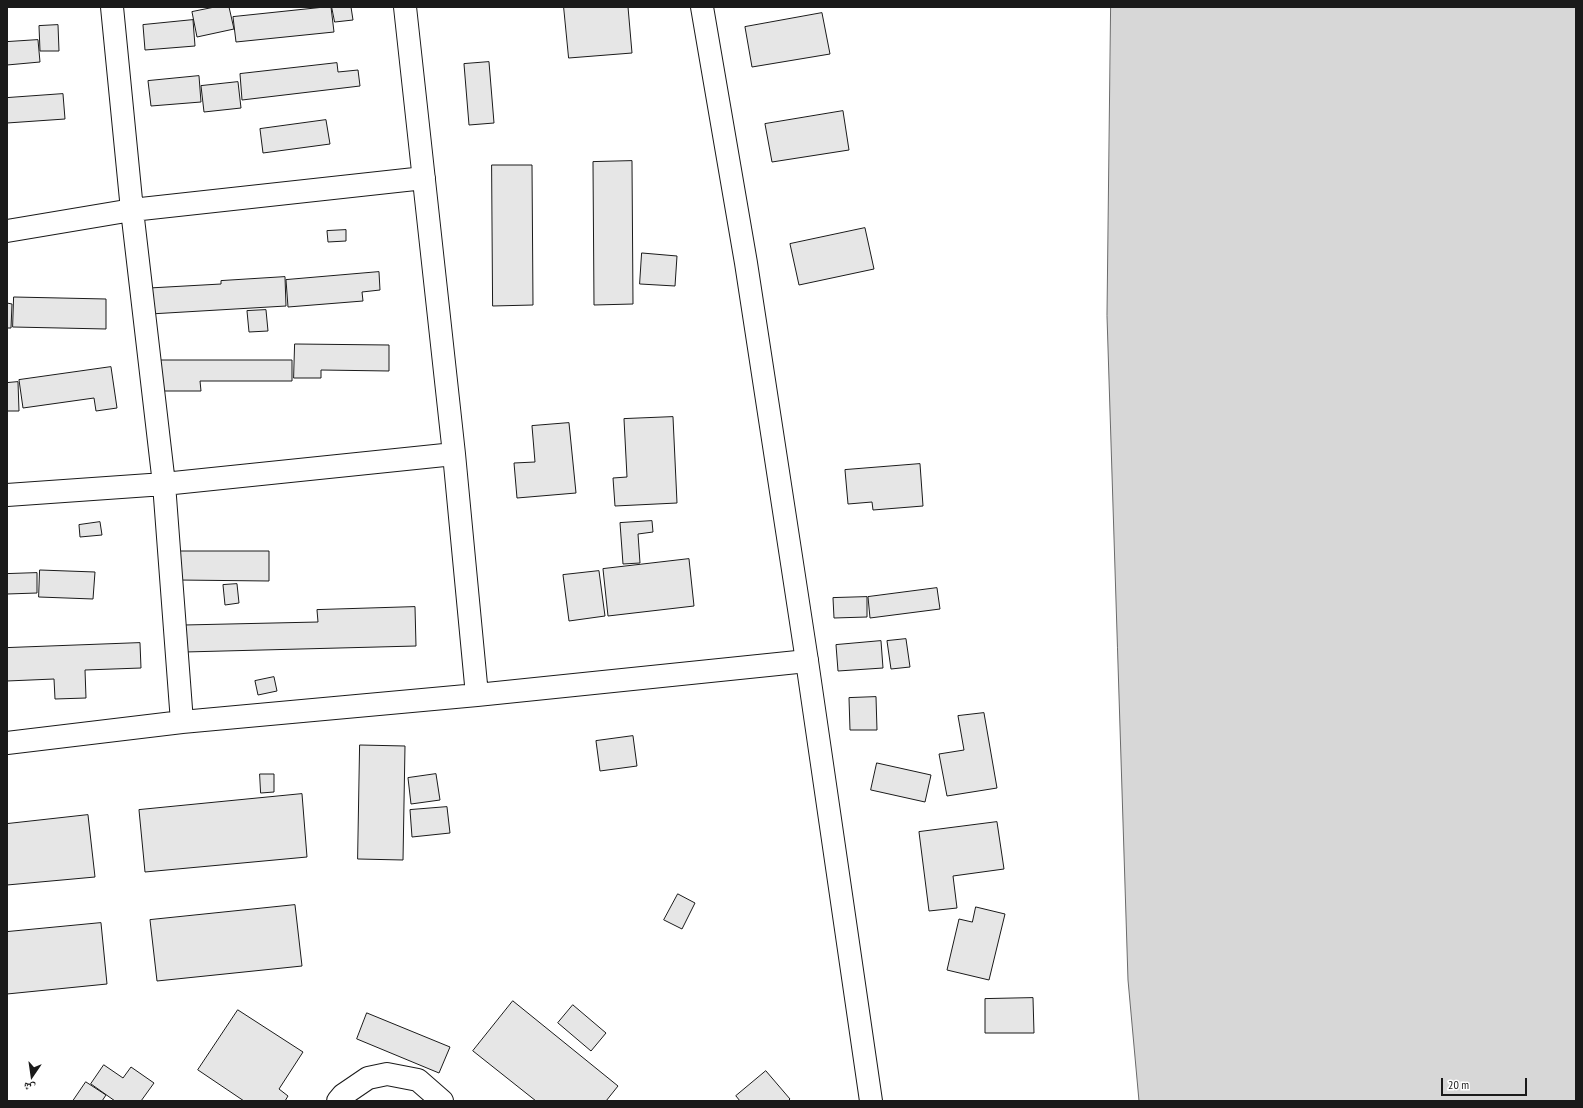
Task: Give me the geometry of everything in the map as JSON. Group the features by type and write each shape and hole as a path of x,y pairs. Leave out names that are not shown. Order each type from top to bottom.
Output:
{"street":[{"path":"112,7 132,210 164,484 182,722"},
{"path":"405,7 454,454 477,695"},
{"path":"702,7 746,263 807,661 870,1101"},
{"path":"7,231 132,210 424,178"},
{"path":"7,495 164,484 454,454"},
{"path":"7,743 182,722 477,695 807,661"},
{"path":"338,1101 343,1095 368,1078 387,1074 418,1080 442,1101"}],"shaded area":[{"path":"1111,7 1576,7 1576,1101 1139,1101 1128,980 1107,316"}],"building":[{"path":"215,7 229,7 234,29 197,37 192,12"},
{"path":"331,7 334,32 236,42 233,17"},
{"path":"332,7 351,7 353,20 335,22"},
{"path":"564,7 628,7 632,53 569,58"},
{"path":"822,13 830,54 752,67 745,27"},
{"path":"193,20 195,46 145,50 143,25"},
{"path":"58,25 59,51 40,51 39,26"},
{"path":"38,40 40,62 7,65 7,42"},
{"path":"489,62 494,123 469,125 464,64"},
{"path":"337,63 338,72 358,70 360,86 242,100 240,74"},
{"path":"199,76 201,102 151,106 148,81"},
{"path":"238,82 241,108 204,112 201,86"},
{"path":"63,94 65,119 7,123 7,98"},
{"path":"843,111 849,150 772,162 765,124"},
{"path":"326,120 330,144 263,153 260,129"},
{"path":"632,161 633,304 594,305 593,162"},
{"path":"492,165 532,165 533,305 493,306"},
{"path":"865,228 874,269 799,285 790,244"},
{"path":"346,230 346,241 328,242 327,231"},
{"path":"642,253 677,256 675,286 640,284"},
{"path":"379,272 380,290 362,292 363,301 288,307 286,280"},
{"path":"285,277 286,306 150,314 149,288 221,284 221,281"},
{"path":"14,297 106,299 106,329 13,327"},
{"path":"7,303 12,304 11,328 7,328"},
{"path":"266,310 268,331 249,332 247,311"},
{"path":"295,344 389,345 389,371 321,370 321,378 294,378"},
{"path":"157,360 292,360 292,381 200,381 201,391 158,391"},
{"path":"111,367 117,408 96,411 94,398 23,408 19,380"},
{"path":"18,382 19,411 7,411 7,383"},
{"path":"673,417 677,503 615,506 613,478 627,477 624,419"},
{"path":"569,423 576,493 517,498 514,463 535,462 532,426"},
{"path":"920,464 923,506 873,510 872,502 848,504 845,470"},
{"path":"652,521 653,532 638,534 640,563 623,564 620,523"},
{"path":"100,522 102,535 80,537 79,525"},
{"path":"177,551 269,551 269,581 177,580"},
{"path":"689,559 694,606 608,616 603,569"},
{"path":"40,570 95,572 93,599 39,597"},
{"path":"599,571 605,616 569,621 563,575"},
{"path":"37,573 37,593 7,594 7,574"},
{"path":"237,584 239,603 225,605 223,585"},
{"path":"937,588 940,609 870,618 868,597"},
{"path":"867,597 867,617 834,618 833,598"},
{"path":"415,607 416,646 185,652 184,625 318,622 317,610"},
{"path":"906,639 910,667 891,669 887,641"},
{"path":"881,641 883,668 838,671 836,645"},
{"path":"140,643 141,668 85,670 86,698 55,699 54,679 7,681 7,648"},
{"path":"274,677 277,691 258,695 255,681"},
{"path":"876,697 877,730 850,730 849,698"},
{"path":"984,713 997,788 947,796 939,754 964,750 958,716"},
{"path":"633,736 637,766 600,771 596,741"},
{"path":"360,745 405,746 403,860 358,859"},
{"path":"877,763 931,775 925,802 871,790"},
{"path":"260,774 274,774 274,792 261,793"},
{"path":"436,774 440,800 411,804 408,778"},
{"path":"302,794 307,857 145,872 139,810"},
{"path":"447,807 450,833 412,837 410,810"},
{"path":"88,815 95,877 7,885 7,824"},
{"path":"997,822 1004,869 953,876 957,908 929,911 919,832"},
{"path":"678,894 695,903 682,929 664,920"},
{"path":"295,905 302,966 157,981 150,920"},
{"path":"976,907 1005,914 989,980 947,970 959,919 972,922"},
{"path":"101,923 107,984 7,994 7,932"},
{"path":"1033,998 1034,1033 985,1033 985,999"},
{"path":"513,1001 618,1086 606,1101 536,1101 473,1051"},
{"path":"573,1005 606,1033 591,1051 558,1023"},
{"path":"238,1010 303,1052 279,1089 288,1096 285,1101 244,1101 198,1070"},
{"path":"367,1013 450,1047 439,1073 357,1039"},
{"path":"104,1065 123,1078 131,1067 154,1083 141,1101 115,1101 91,1084"},
{"path":"766,1071 790,1099 788,1101 740,1101 736,1096"},
{"path":"86,1082 106,1095 102,1101 73,1101"}]}
